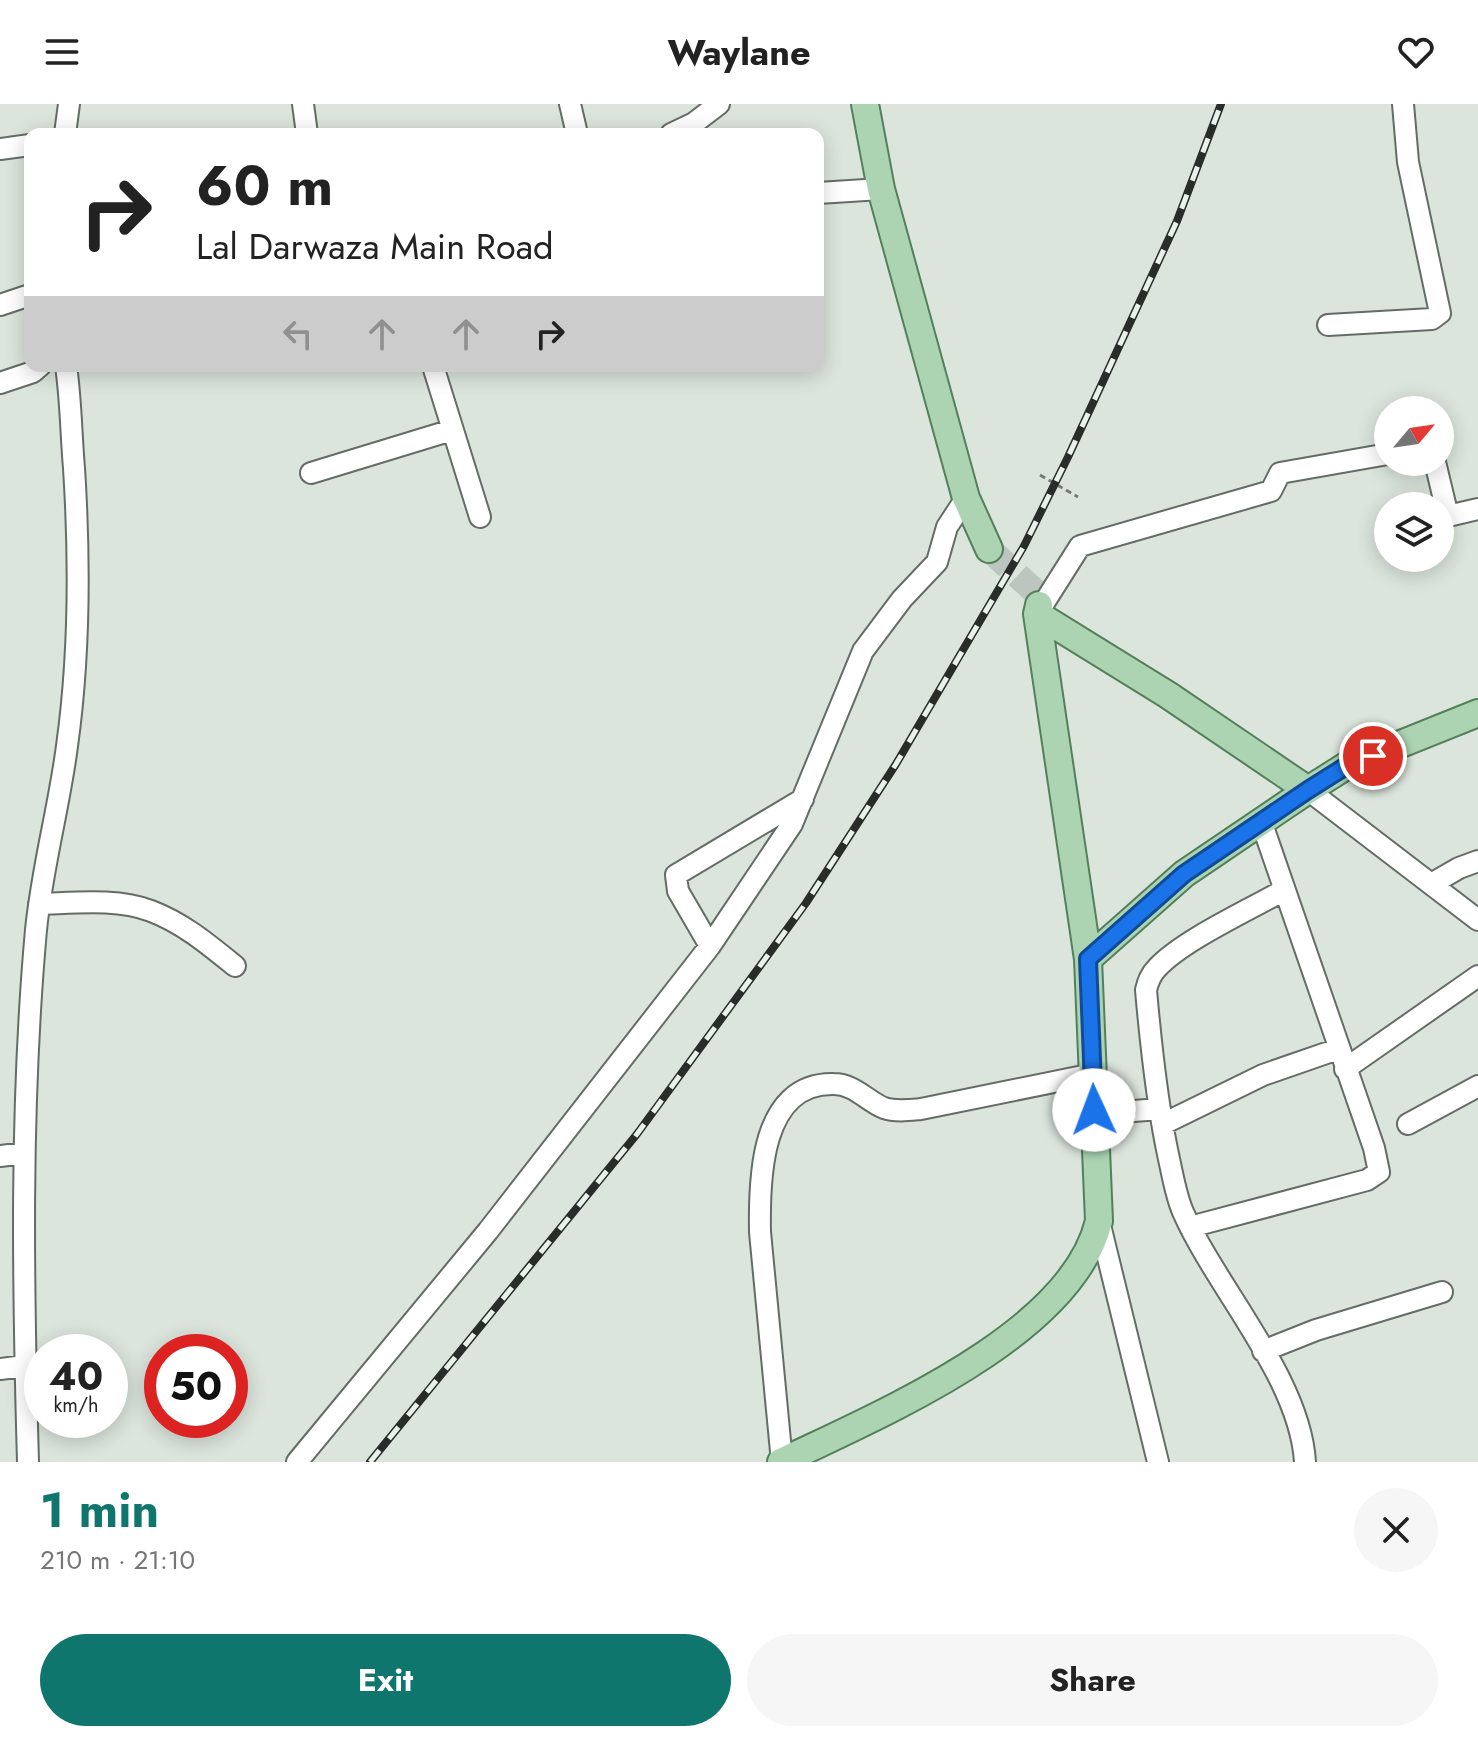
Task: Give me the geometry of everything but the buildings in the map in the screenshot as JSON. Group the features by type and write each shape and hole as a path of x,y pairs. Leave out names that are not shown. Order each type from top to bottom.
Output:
{"main road":[{"path":"865,104 881,189 966,498 989,549"},
{"path":"1039,606 1308,790"},
{"path":"782,1462 929,1391 1027,1324 1077,1270 1089,1252 1099,1221 1088,959 1039,606"},
{"path":"1088,959 1184,874 1346,766 1478,713"}],"street":[{"path":"66,128 69,104"},
{"path":"303,104 306,128"},
{"path":"570,104 576,128"},
{"path":"684,128 719,104"},
{"path":"1328,325 1432,319 1440,313 1408,162 1403,104"},
{"path":"0,149 24,146"},
{"path":"824,193 881,189"},
{"path":"0,305 24,297"},
{"path":"0,383 33,372"},
{"path":"24,1334 24,1153 39,904 68,743 78,618 79,558 66,372"},
{"path":"435,372 480,517"},
{"path":"311,473 452,430"},
{"path":"1039,606 1080,546 1271,491 1280,473 1374,456"},
{"path":"1438,476 1448,516 1478,509"},
{"path":"297,1462 488,1231 710,946 787,831 863,651 902,599 937,562 947,527 966,498"},
{"path":"1308,790 1478,920"},
{"path":"710,946 678,891 676,875 803,799"},
{"path":"1190,1227 1375,1177 1379,1172 1261,821"},
{"path":"1433,883 1478,861"},
{"path":"1284,890 1189,944 1158,966 1146,990 1161,1116 1179,1203 1294,1411 1302,1436 1305,1462"},
{"path":"39,904 126,904 150,910 199,937 235,966"},
{"path":"1345,1069 1478,976"},
{"path":"1094,1110 1161,1116 1338,1049"},
{"path":"782,1462 759,1196 762,1167 773,1124 787,1101 812,1088 834,1084 851,1088 885,1108 921,1109 1093,1074"},
{"path":"1408,1124 1478,1086"},
{"path":"0,1156 24,1153"},
{"path":"1099,1221 1158,1462"},
{"path":"1263,1351 1316,1330 1442,1292"},
{"path":"0,1369 24,1366"},
{"path":"27,1438 28,1462"}],"path":[{"path":"1040,475 1078,497"}],"tunnel":[{"path":"989,549 1041,597"}],"railway":[{"path":"370,1462 637,1134 806,903 896,764 1024,546 1068,457 1177,221 1221,104"}],"route":[{"path":"1094,1110 1088,959 1184,874 1346,766 1373,756"}]}
